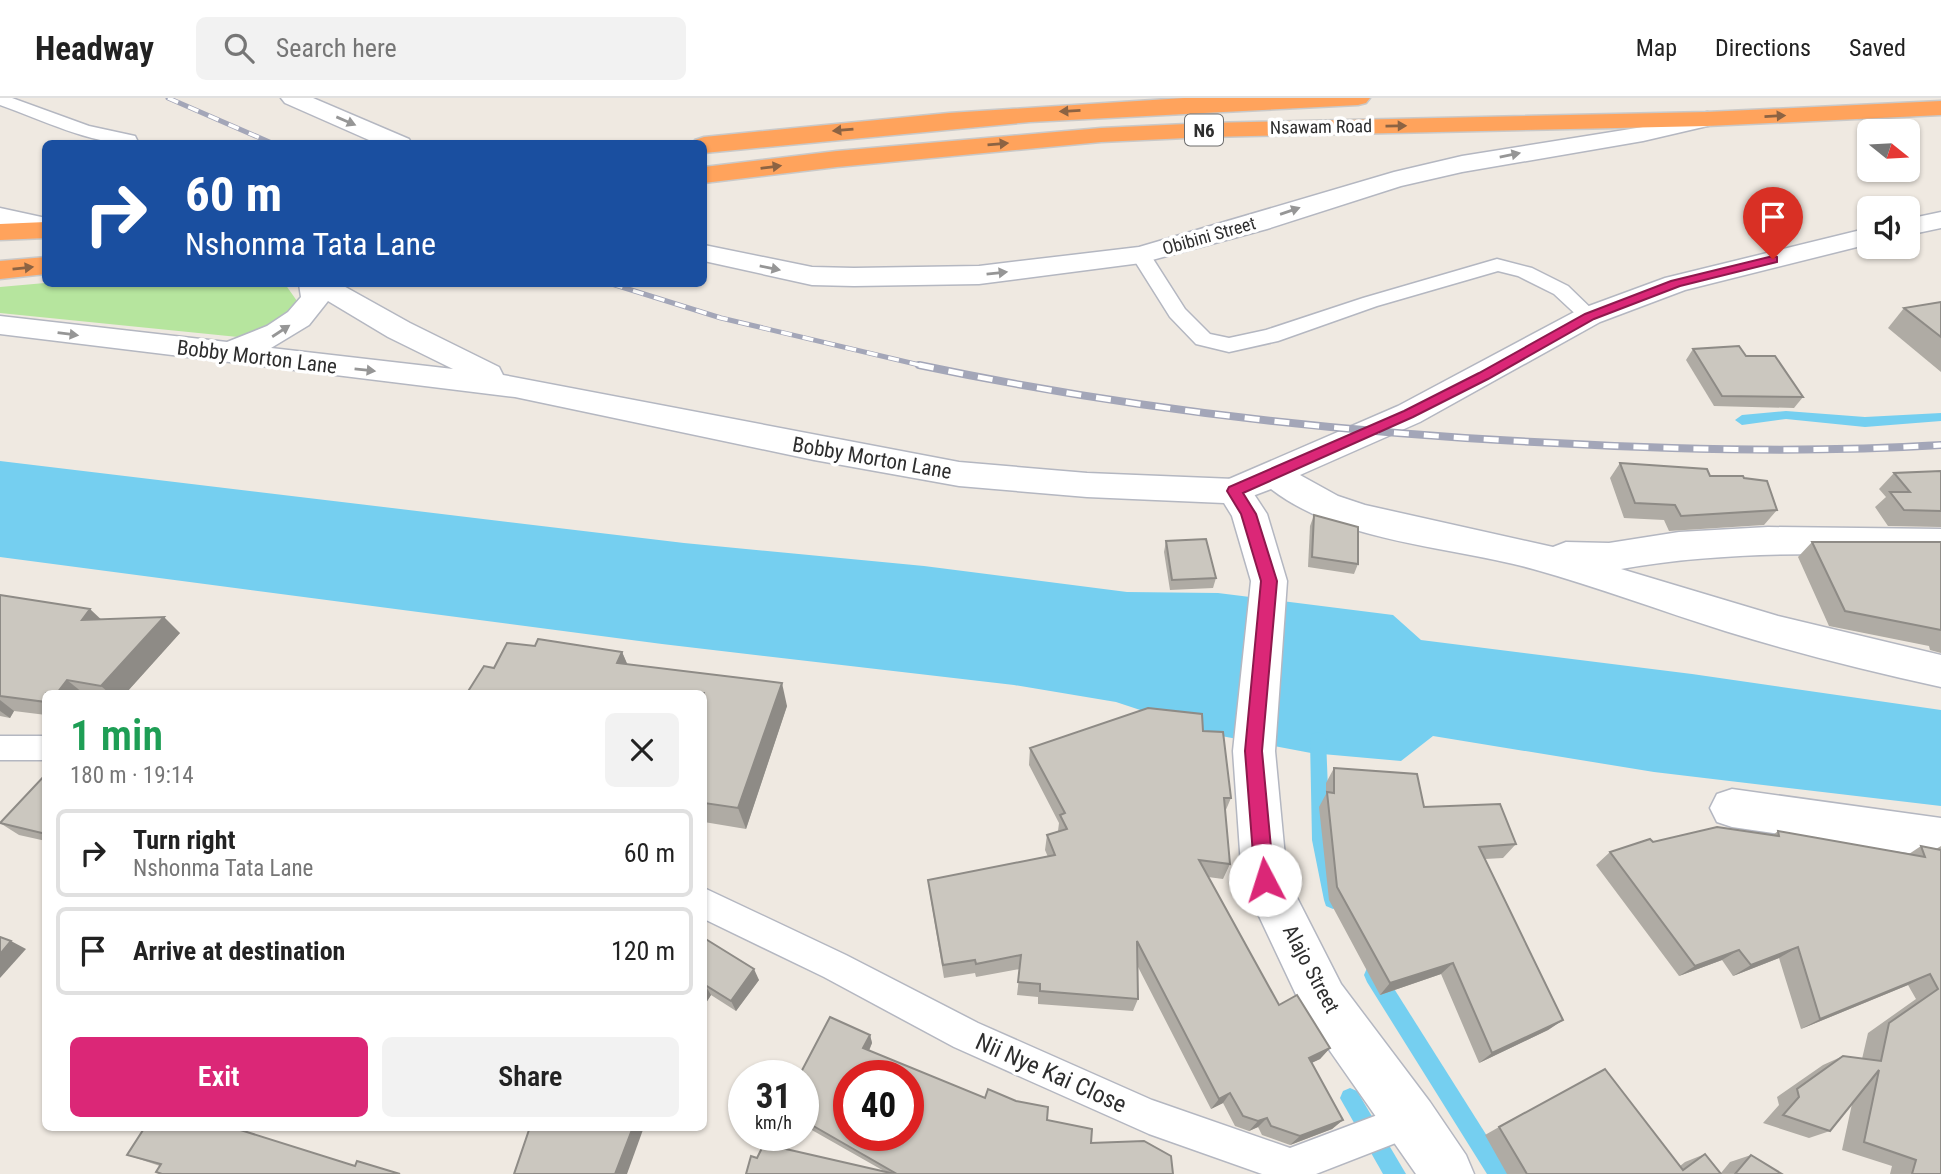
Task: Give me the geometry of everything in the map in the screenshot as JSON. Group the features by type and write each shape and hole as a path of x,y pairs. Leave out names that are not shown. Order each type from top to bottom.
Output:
{"highway":[{"name":"Nsawam Road","path":"707,145 1023,114 1198,103 1358,98"},
{"name":"Nsawam Road","path":"707,175 837,159 1101,135 1707,119 1941,108"},
{"path":"0,232 42,228"},
{"path":"0,270 42,265"}],"street":[{"path":"293,98 391,140"},
{"name":"Obibini Street","path":"707,254 812,276 854,277 979,275 1141,255 1257,223 1341,195 1448,167 1643,134 1707,119"},
{"path":"0,216 42,227"},
{"path":"1920,224 1941,220"},
{"path":"1234,491 1433,401 1589,316 1675,284 1857,239"},
{"path":"224,354 262,342 289,326 316,298 314,287"},
{"name":"Bobby Morton Lane","path":"325,287 399,330 515,387"},
{"name":"Bobby Morton Lane","path":"0,325 515,387 814,449 959,474 1087,485 1234,491"},
{"path":"1275,474 1288,487 1331,508 1400,527 1532,555 1755,625 1941,671"},
{"name":"Alajo Street","path":"1234,491 1248,514 1269,581 1254,751 1265,880 1325,1000 1412,1120 1447,1174"},
{"path":"1532,555 1609,557 1679,545 1768,540 1941,542"},
{"path":"1731,808 1941,838"}],"lane":[{"path":"0,99 84,130 129,140"},
{"path":"1141,255 1177,313 1203,339 1228,345 1271,336 1370,302 1497,265 1525,272 1561,290 1589,316"},
{"path":"0,748 42,748"},
{"name":"Nii Nye Kai Close","path":"707,905 835,966 966,1035 1149,1116 1290,1166 1412,1120"}],"green space":[{"path":"42,283 42,287 287,287 297,301 288,315 273,326 238,337 0,313 0,287"}],"water":[{"path":"0,461 684,543 924,566 1127,592 1218,593 1393,615 1421,640 1692,674 1941,710 1941,806 1654,772 1433,736 1401,761 1311,753 1216,735 1116,702 1014,685 662,644 0,557"}],"building":[{"path":"1941,302 1941,337 1904,308"},
{"path":"1739,346 1746,356 1775,356 1803,397 1722,396 1693,349"},
{"path":"1620,463 1707,469 1710,476 1743,476 1767,481 1777,510 1681,516 1675,505 1635,503"},
{"path":"1941,471 1941,511 1904,510 1890,492 1910,492 1894,473"},
{"path":"1314,515 1358,527 1358,564 1312,557"},
{"path":"1206,539 1216,578 1172,580 1166,541"},
{"path":"1812,542 1941,542 1941,630 1845,611"},
{"path":"0,595 90,609 82,620 164,617 101,686 67,680 59,690 42,690 42,701 0,696"},
{"path":"538,639 622,652 617,663 782,683 738,808 707,803 707,690 469,690 484,666 494,668 507,643 535,646"},
{"path":"1148,708 1202,714 1203,731 1223,732 1231,798 1224,798 1230,864 1199,860 1279,1005 1297,995 1330,1048 1309,1058 1343,1120 1300,1136 1271,1126 1267,1118 1258,1121 1243,1116 1230,1093 1219,1099 1137,941 1138,999 1040,991 1040,984 1018,982 1021,955 976,964 975,960 943,965 928,880 1055,855 1047,835 1067,829 1060,815 1065,813 1030,748"},
{"path":"1334,768 1417,774 1424,807 1500,804 1516,844 1479,847 1563,1020 1492,1053 1453,963 1390,983 1337,887 1327,792 1334,793"},
{"path":"42,778 42,833 0,823"},
{"path":"1717,827 1779,836 1778,831 1925,857 1921,846 1941,850 1941,1174 1912,1174 1916,1160 1864,1142 1879,1070 1830,1131 1783,1115 1799,1097 1797,1089 1843,1056 1881,1061 1889,1023 1938,989 1930,974 1820,1019 1798,947 1751,965 1739,950 1695,966 1610,852 1650,839 1653,842"},
{"path":"0,937 11,941 0,954"},
{"path":"707,940 754,969 731,1001 707,986"},
{"path":"830,1017 870,1035 863,1048 892,1060 833,1060 833,1137 819,1129 819,1060 807,1060"},
{"path":"1605,1069 1683,1170 1705,1154 1721,1174 1527,1174 1499,1127"},
{"path":"924,1073 985,1098 988,1089 1016,1101 1048,1107 1047,1120 1092,1129 1091,1143 1144,1141 1171,1156 1173,1174 897,1174 857,1151 924,1151"},
{"path":"142,1131 244,1131 355,1166 357,1161 400,1174 162,1174 156,1172 161,1164 127,1155"},
{"path":"529,1131 631,1131 615,1174 514,1174"},
{"path":"760,1151 795,1151 895,1174 746,1174 751,1156 757,1158"},
{"path":"1751,1155 1782,1174 1735,1174"}],"waterway":[{"path":"1742,420 1786,415 1865,422 1941,417"},
{"path":"1318,739 1321,840 1333,900"},
{"path":"1374,975 1500,1174"},
{"path":"1350,1098 1395,1174"}],"railway":[{"path":"168,98 265,140"},
{"path":"622,287 721,318 923,366"},
{"path":"923,366 998,381 1156,406 1395,433 1700,449 1796,450 1941,445"},
{"path":"923,366 928,367"}],"route":[{"path":"1265,880 1254,751 1269,581 1248,514 1234,491 1409,414 1589,316 1675,284 1773,259"}]}
